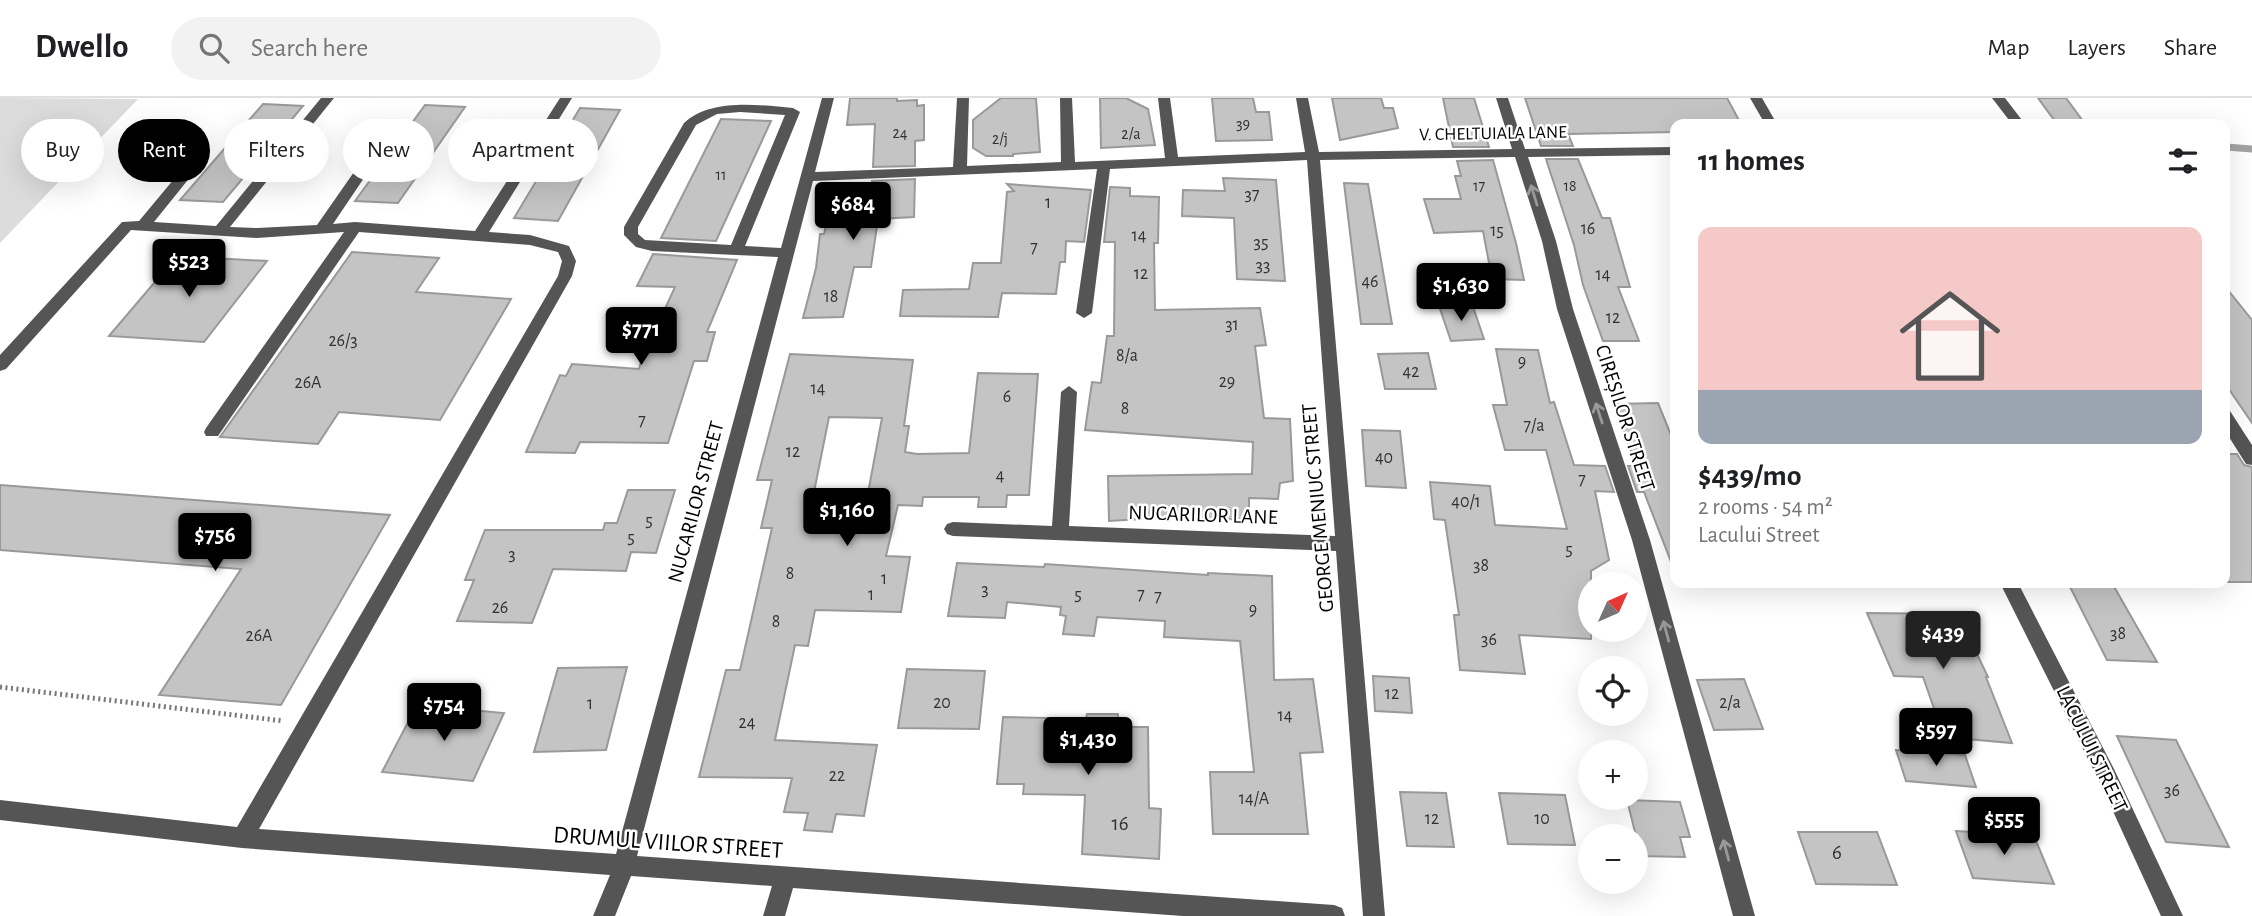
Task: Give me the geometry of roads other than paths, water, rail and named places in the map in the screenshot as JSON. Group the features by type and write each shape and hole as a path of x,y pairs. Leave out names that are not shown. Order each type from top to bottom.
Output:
{"street":[{"path":"220,230 328,98"},
{"path":"479,237 566,98"},
{"name":"NUCARILOR STREET","path":"604,916 624,866 828,98"},
{"path":"960,171 963,98"},
{"path":"1066,98 1068,166"},
{"path":"1164,98 1172,162"},
{"name":"GEORGE MENIUC STREET","path":"1302,98 1313,156 1374,916"},
{"name":"CIREȘILOR STREET","path":"1502,98 1549,241 1565,309 1641,540 1744,916"},
{"path":"1756,98 1768,119"},
{"path":"1998,98 2015,119"},
{"path":"736,250 793,112 726,108 698,117 691,123 631,227 631,235 641,244 736,250 785,253"},
{"name":"V. CHELTUIALA LANE","path":"809,177 1313,156 1670,151"},
{"path":"1084,313 1104,165"},
{"path":"144,225 179,182"},
{"path":"323,227 354,182"},
{"path":"0,365 127,225 275,232 355,227 549,243 564,249 569,261 565,276 304,724 242,838"},
{"path":"212,432 355,227"},
{"path":"1060,532 1069,392"},
{"path":"2230,424 2252,459"},
{"name":"NUCARILOR LANE","path":"953,529 1343,544"},
{"name":"LACULUI STREET","path":"2011,588 2107,776 2172,916"},
{"name":"DRUMUL VIILOR STREET","path":"0,810 242,838 785,879 1334,916"},
{"path":"774,916 785,879"}],"waterway":[{"path":"2230,147 2252,149"}]}
